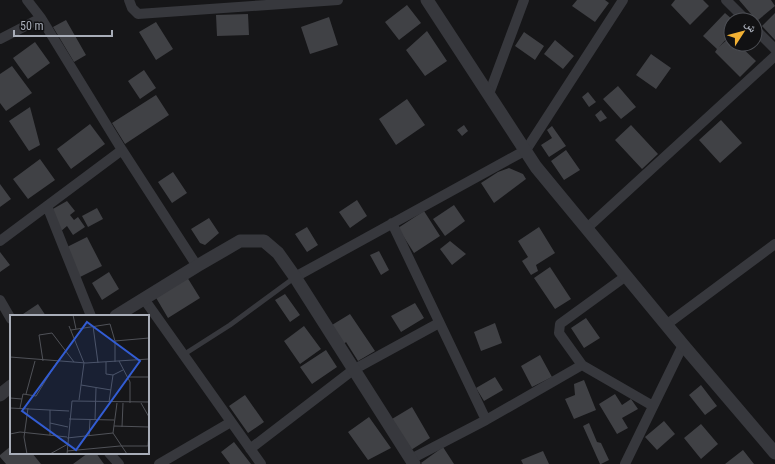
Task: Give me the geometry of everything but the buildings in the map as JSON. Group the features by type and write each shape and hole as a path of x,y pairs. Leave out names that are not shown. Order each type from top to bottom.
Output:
{"street":[{"path":"27,0 41,18 122,150 197,266"},
{"path":"129,0 132,8 138,14 338,0"},
{"path":"427,0 536,167 666,325 775,453"},
{"path":"489,94 524,0"},
{"path":"295,277 526,150 623,0"},
{"path":"726,0 738,12"},
{"path":"0,39 41,18"},
{"path":"763,37 775,49"},
{"path":"587,228 775,56"},
{"path":"0,241 122,150"},
{"path":"47,206 91,315"},
{"path":"392,223 486,420"},
{"path":"118,315 240,241 264,241 278,253 295,277 412,462 582,365"},
{"path":"666,325 775,244"},
{"path":"626,276 560,324 559,333 582,365 653,406"},
{"path":"144,299 261,464"},
{"path":"0,300 10,317"},
{"path":"250,449 353,370 439,323"},
{"path":"628,462 683,345"},
{"path":"0,395 10,387"},
{"path":"159,464 231,422"},
{"path":"110,454 119,464"}],"lane":[{"path":"184,355 230,325 295,277"}]}
